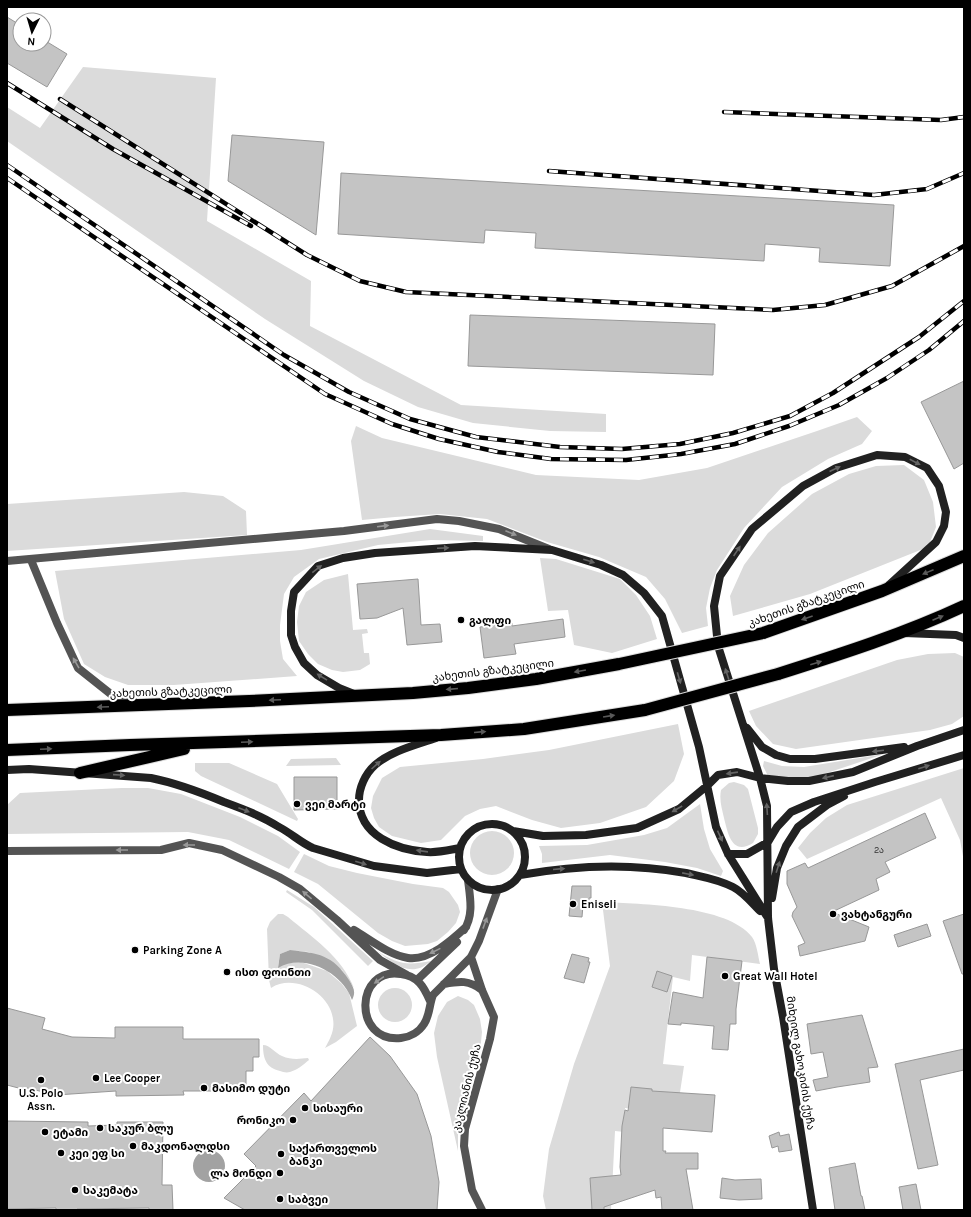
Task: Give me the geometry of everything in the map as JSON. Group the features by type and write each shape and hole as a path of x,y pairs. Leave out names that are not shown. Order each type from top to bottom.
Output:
{"highway":[{"name":"კახეთის გზატკეცილი","path":"7,710 413,693 468,688 536,679 619,664 763,633 882,591 964,556"},
{"path":"7,750 441,736 524,729 645,710 778,674 902,633 964,606"},
{"path":"80,773 208,743"}],"main road":[{"path":"768,918 767,806 760,778 718,646 714,606 720,576 752,529 803,486 836,468 877,455 905,457 927,468 939,486 946,512 944,526 936,542 882,591"},
{"path":"356,695 339,688 317,675 304,663 295,647 291,634 291,610 294,592 318,566 343,558 375,552 474,546 552,550 601,565 623,575 644,593 662,616 699,747 716,827 728,854 768,918"},
{"path":"902,633 956,635 964,638"},
{"path":"743,723 762,747 776,755 790,759 815,759 917,746"},
{"path":"513,831 520,839 524,849 525,860 520,875 508,886 498,889 487,890 468,880 461,869 459,859 460,848 465,838 472,830 482,825 492,824 503,826 513,831 544,836 579,835 637,828 679,809 718,775 737,772 760,778 788,781 809,781 853,772 917,746 964,730"},
{"path":"441,736 390,755 373,766 366,776 360,790 359,802 362,818 372,832 392,844 426,852 441,852 460,848"},
{"path":"728,854 747,854 768,842 777,827 791,812 814,802 964,755"},
{"path":"7,770 29,769 151,778 171,782 255,814 280,827 306,845 313,848 374,866 427,874 461,869"},
{"path":"768,918 777,868 786,846 798,827 827,805 860,787"},
{"path":"520,875 549,870 609,866 668,870 718,879 735,888 768,918"},
{"name":"მიხეილ გახოკიძის ქუჩა","path":"768,918 774,969 783,1017 813,1210"}],"street":[{"path":"7,562 344,531 437,519 459,521 499,529 552,550"},
{"path":"31,560 57,623 78,668 112,695 143,705"},
{"path":"7,850 161,850 189,843 222,850 279,877 300,889 337,920 380,960 417,980 425,988 430,1001"},
{"path":"417,980 456,944 466,927 471,908 468,880"},
{"path":"407,975 397,973 387,975 370,987 366,995 365,1009 369,1022 376,1031 385,1036 396,1038 406,1037 413,1034 424,1024 428,1017 430,1001 433,995 472,957 498,889"},
{"path":"337,920 387,951 409,958 423,957 447,945 466,927"},
{"path":"472,957 482,990"},
{"path":"444,984 463,981 474,984 482,990"},
{"name":"კაკლიანის ქუჩა","path":"482,990 494,1017 490,1039 465,1129 464,1146 472,1190 482,1210"}],"shaded area":[{"path":"83,67 216,78 207,221 311,281 310,326 461,405 606,414 606,432 550,431 473,423 418,407 364,381 265,319 7,141 7,107 40,128"},
{"path":"857,417 872,431 862,444 828,459 782,487 744,528 717,570 710,588 706,608 708,626 682,633 665,599 646,577 599,557 547,542 487,519 440,514 362,520 351,441 356,426 382,438 536,475 639,480 707,468"},
{"path":"904,465 924,480 933,502 936,527 928,547 810,594 733,616 730,596 744,565 768,533 812,494 849,474 876,466"},
{"path":"184,492 223,496 246,511 247,535 7,551 7,504"},
{"path":"430,529 483,536 483,541 431,540 378,545 319,559 294,577 284,594 280,625 280,641 283,659 297,676 174,685 128,685 105,677 84,664 64,619 55,571 301,550"},
{"path":"540,558 556,559 620,579 636,595 650,616 657,639 612,653 574,645 568,610 548,611"},
{"path":"348,574 353,630 367,629 368,633 362,634 364,653 369,653 370,664 360,670 343,672 332,670 318,664 308,654 299,641 297,622 299,606 306,592 324,580"},
{"path":"955,653 964,657 964,716 952,724 930,730 796,749 773,744 756,726 749,711 897,660 928,654"},
{"path":"678,724 684,754 674,781 646,807 600,823 561,828 532,820 496,806 480,809 465,816 441,840 421,843 392,836 379,827 371,808 373,796 382,778 400,767 483,759 549,750"},
{"path":"884,754 815,777 780,778 768,776 763,766 764,761 782,766 804,767"},
{"path":"336,758 341,765 286,766 291,759"},
{"path":"195,763 229,763 277,784 298,819 297,821 201,776 195,771"},
{"path":"964,768 964,862 960,840 941,798 807,859 798,848 810,833 826,818 847,805"},
{"path":"734,782 744,785 748,789 758,828 758,834 753,843 740,847 732,841 729,836 720,797 721,790 729,783"},
{"path":"148,788 181,794 240,817 278,836 300,852 289,869 229,840 188,832 7,834 7,805 20,793"},
{"path":"700,804 704,829 710,849 723,871 721,876 697,868 665,862 610,855 542,863 542,854 539,846 587,845 644,835 667,828"},
{"path":"492,831 504,835 510,841 514,853 510,865 504,871 492,875 480,871 474,865 470,853 474,841 480,835"},
{"path":"304,854 329,866 357,873 413,884 443,888 449,892 458,905 460,912 456,923 437,941 428,944 405,946 392,941 378,933 318,884 294,872"},
{"path":"287,890 314,907 373,961 368,966 312,910 286,892"},
{"path":"602,902 682,908 704,912 724,918 740,926 752,937 760,964 692,955 690,981 673,977 663,1064 684,1066 677,1112 625,1108 625,1132 615,1131 611,1210 546,1210 543,1196 549,1149 574,1064 610,966"},
{"path":"278,914 283,914 288,917 326,949 342,967 354,988 342,970 309,952 290,950 280,954 278,967 285,963 301,962 327,971 341,983 349,993 357,1026 336,1042 325,1048 332,1034 333,1019 325,1001 310,988 300,984 280,984 271,988 269,980 267,929 270,922"},
{"path":"290,950 309,952 331,960 349,980 354,992 352,1000 340,981 321,968 299,962 278,968 280,954"},
{"path":"377,951 402,963 431,961 417,969 403,968 396,965"},
{"path":"392,988 398,988 407,993 411,999 411,1011 407,1017 398,1022 392,1022 383,1017 378,1008 378,1002 383,993"},
{"path":"458,996 468,1000 474,1005 480,1019 482,1032 480,1052 458,1121 458,1151 437,1057 434,1033 438,1016 447,1002"},
{"path":"263,1045 268,1046 279,1055 285,1057 295,1059 308,1058 309,1060 298,1069 290,1072 275,1070 266,1062"},
{"path":"206,1150 212,1150 222,1157 225,1166 224,1172 218,1179 212,1182 206,1182 196,1175 193,1169 193,1163 200,1153"}],"building":[{"path":"7,17 12,20 12,52 52,52 52,45 67,54 47,87 7,63"},
{"path":"232,135 324,142 316,235 228,181"},
{"path":"341,173 894,205 890,266 819,262 820,248 765,244 764,261 535,248 536,233 485,230 484,243 338,234"},
{"path":"470,315 715,324 713,375 468,366"},
{"path":"964,381 964,463 954,469 921,402"},
{"path":"418,579 421,625 440,624 442,642 407,645 403,608 377,618 360,619 357,584"},
{"path":"563,619 565,637 514,644 516,654 484,658 480,627 512,623 512,626"},
{"path":"294,777 337,777 337,809 294,810"},
{"path":"925,813 936,838 885,862 890,872 876,879 879,890 832,912 869,927 865,941 800,956 798,946 805,943 792,916 797,907 787,884 787,871 805,863 808,868"},
{"path":"572,886 591,886 591,898 589,898 589,905 583,905 582,917 569,916"},
{"path":"964,914 964,974 962,974 943,921"},
{"path":"927,924 931,936 898,947 894,935"},
{"path":"572,954 589,958 588,962 590,962 584,983 564,978"},
{"path":"707,957 742,961 736,1009 736,1024 730,1024 728,1050 712,1049 714,1026 681,1023 681,1025 668,1024 673,992 703,998"},
{"path":"657,971 672,976 667,992 652,987"},
{"path":"7,1008 45,1018 42,1029 72,1037 115,1038 115,1027 183,1027 183,1039 259,1039 259,1057 253,1057 253,1071 246,1071 246,1091 183,1091 184,1095 116,1096 116,1091 56,1095 27,1088 26,1090 7,1085"},
{"path":"862,1015 878,1067 868,1068 870,1082 816,1091 813,1080 828,1077 823,1052 811,1054 807,1024"},
{"path":"370,1037 390,1056 417,1094 431,1136 439,1182 437,1210 245,1210 224,1198 256,1166 244,1154 304,1093 311,1101"},
{"path":"964,1049 964,1070 920,1080 938,1165 918,1169 895,1064"},
{"path":"631,1087 652,1089 652,1091 715,1095 712,1132 663,1128 663,1151 666,1151 665,1153 698,1153 698,1169 686,1169 693,1210 662,1210 661,1197 656,1198 655,1190 604,1207 604,1210 592,1210 590,1178 621,1175 622,1126 625,1110 628,1111"},
{"path":"7,1121 88,1122 88,1126 117,1125 117,1122 163,1122 162,1185 172,1185 173,1210 149,1210 149,1208 77,1210 56,1210 56,1208 7,1209"},
{"path":"779,1132 780,1136 789,1134 792,1150 779,1152 778,1146 772,1148 769,1136"},
{"path":"855,1163 865,1210 835,1210 829,1168"},
{"path":"722,1178 735,1180 761,1179 762,1199 739,1200 720,1198"},
{"path":"916,1184 921,1210 903,1210 899,1187"}],"railway":[{"path":"7,83 113,149 251,226"},
{"path":"60,99 307,255 360,281 406,292 773,310 825,305 892,286 964,246"},
{"path":"724,112 941,120 964,117"},
{"path":"7,165 284,355 349,392 410,419 476,437 560,447 622,449 680,444 733,433 790,416 833,393 919,337 964,301"},
{"path":"549,171 874,195 927,189 964,173"},
{"path":"7,178 325,394 392,424 439,439 498,452 551,459 626,460 681,454 735,444 789,426 839,405 887,378 929,350 964,321"}],"place":[{"name":"გალფი","path":"461,620"},
{"name":"ვეი მარტი","path":"297,804"},
{"name":"Eniseli","path":"573,904"},
{"name":"ვახტანგური","path":"833,914"},
{"name":"Parking Zone A","path":"135,950"},
{"name":"ისთ ფოინთი","path":"227,972"},
{"name":"Great Wall Hotel","path":"725,976"},
{"name":"Lee Cooper","path":"96,1078"},
{"name":"U.S. Polo Assn.","path":"41,1080"},
{"name":"მასიმო დუტი","path":"204,1088"},
{"name":"სისაური","path":"305,1108"},
{"name":"რონიკო","path":"293,1120"},
{"name":"საკურ ბლუ","path":"100,1128"},
{"name":"ეტამი","path":"45,1132"},
{"name":"მაკდონალდსი","path":"133,1146"},
{"name":"კეი ეფ სი","path":"61,1153"},
{"name":"საქართველოს ბანკი","path":"281,1154"},
{"name":"ლა მონდი","path":"280,1173"},
{"name":"საკემატა","path":"75,1190"},
{"name":"საბვეი","path":"280,1199"}]}
